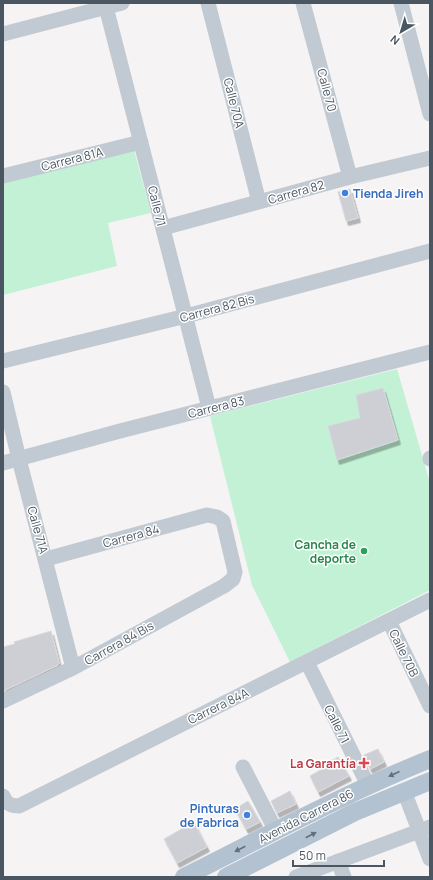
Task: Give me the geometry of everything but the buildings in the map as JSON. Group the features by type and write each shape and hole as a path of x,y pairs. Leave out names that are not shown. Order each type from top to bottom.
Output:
{"main road":[{"name":"Avenida Carrera 86","path":"184,877 322,807 430,758"},
{"name":"Avenida Carrera 86","path":"226,877 247,872 355,812 430,781"}],"street":[{"path":"3,34 105,5 122,3"},
{"name":"Calle 70A","path":"208,3 259,202"},
{"name":"Calle 70","path":"303,3 350,177"},
{"path":"401,3 430,114"},
{"name":"Calle 71","path":"105,5 209,408"},
{"name":"Carrera 81A","path":"3,176 141,142"},
{"name":"Carrera 82","path":"163,228 350,177 430,158"},
{"name":"Carrera 82 Bis","path":"3,361 186,316 430,251"},
{"name":"Carrera 83","path":"3,463 209,408 430,352"},
{"name":"Calle 71A","path":"3,392 73,668"},
{"name":"Carrera 84","path":"46,559 207,515 217,517 223,521 235,572 233,579"},
{"name":"Carrera 84 Bis","path":"3,701 73,668 233,579"},
{"name":"Carrera 84A","path":"5,799 13,806 19,806 430,600"},
{"name":"Calle 70B","path":"389,621 430,706"},
{"name":"Calle 71","path":"306,662 368,785"},
{"path":"243,767 276,831"},
{"path":"404,791 425,829 430,859"},
{"path":"296,877 425,829"},
{"path":"338,861 344,877"}],"green space":[{"path":"133,146 151,213 108,223 117,266 3,295 3,180"},
{"path":"397,369 430,483 430,590 290,662 252,585 210,416"}],"place":[{"name":"Tienda Jireh","path":"345,193"},
{"name":"Cancha de deporte","path":"364,551"},
{"name":"La Garantía","path":"364,763"},
{"name":"Pinturas de Fabrica","path":"247,815"}]}
